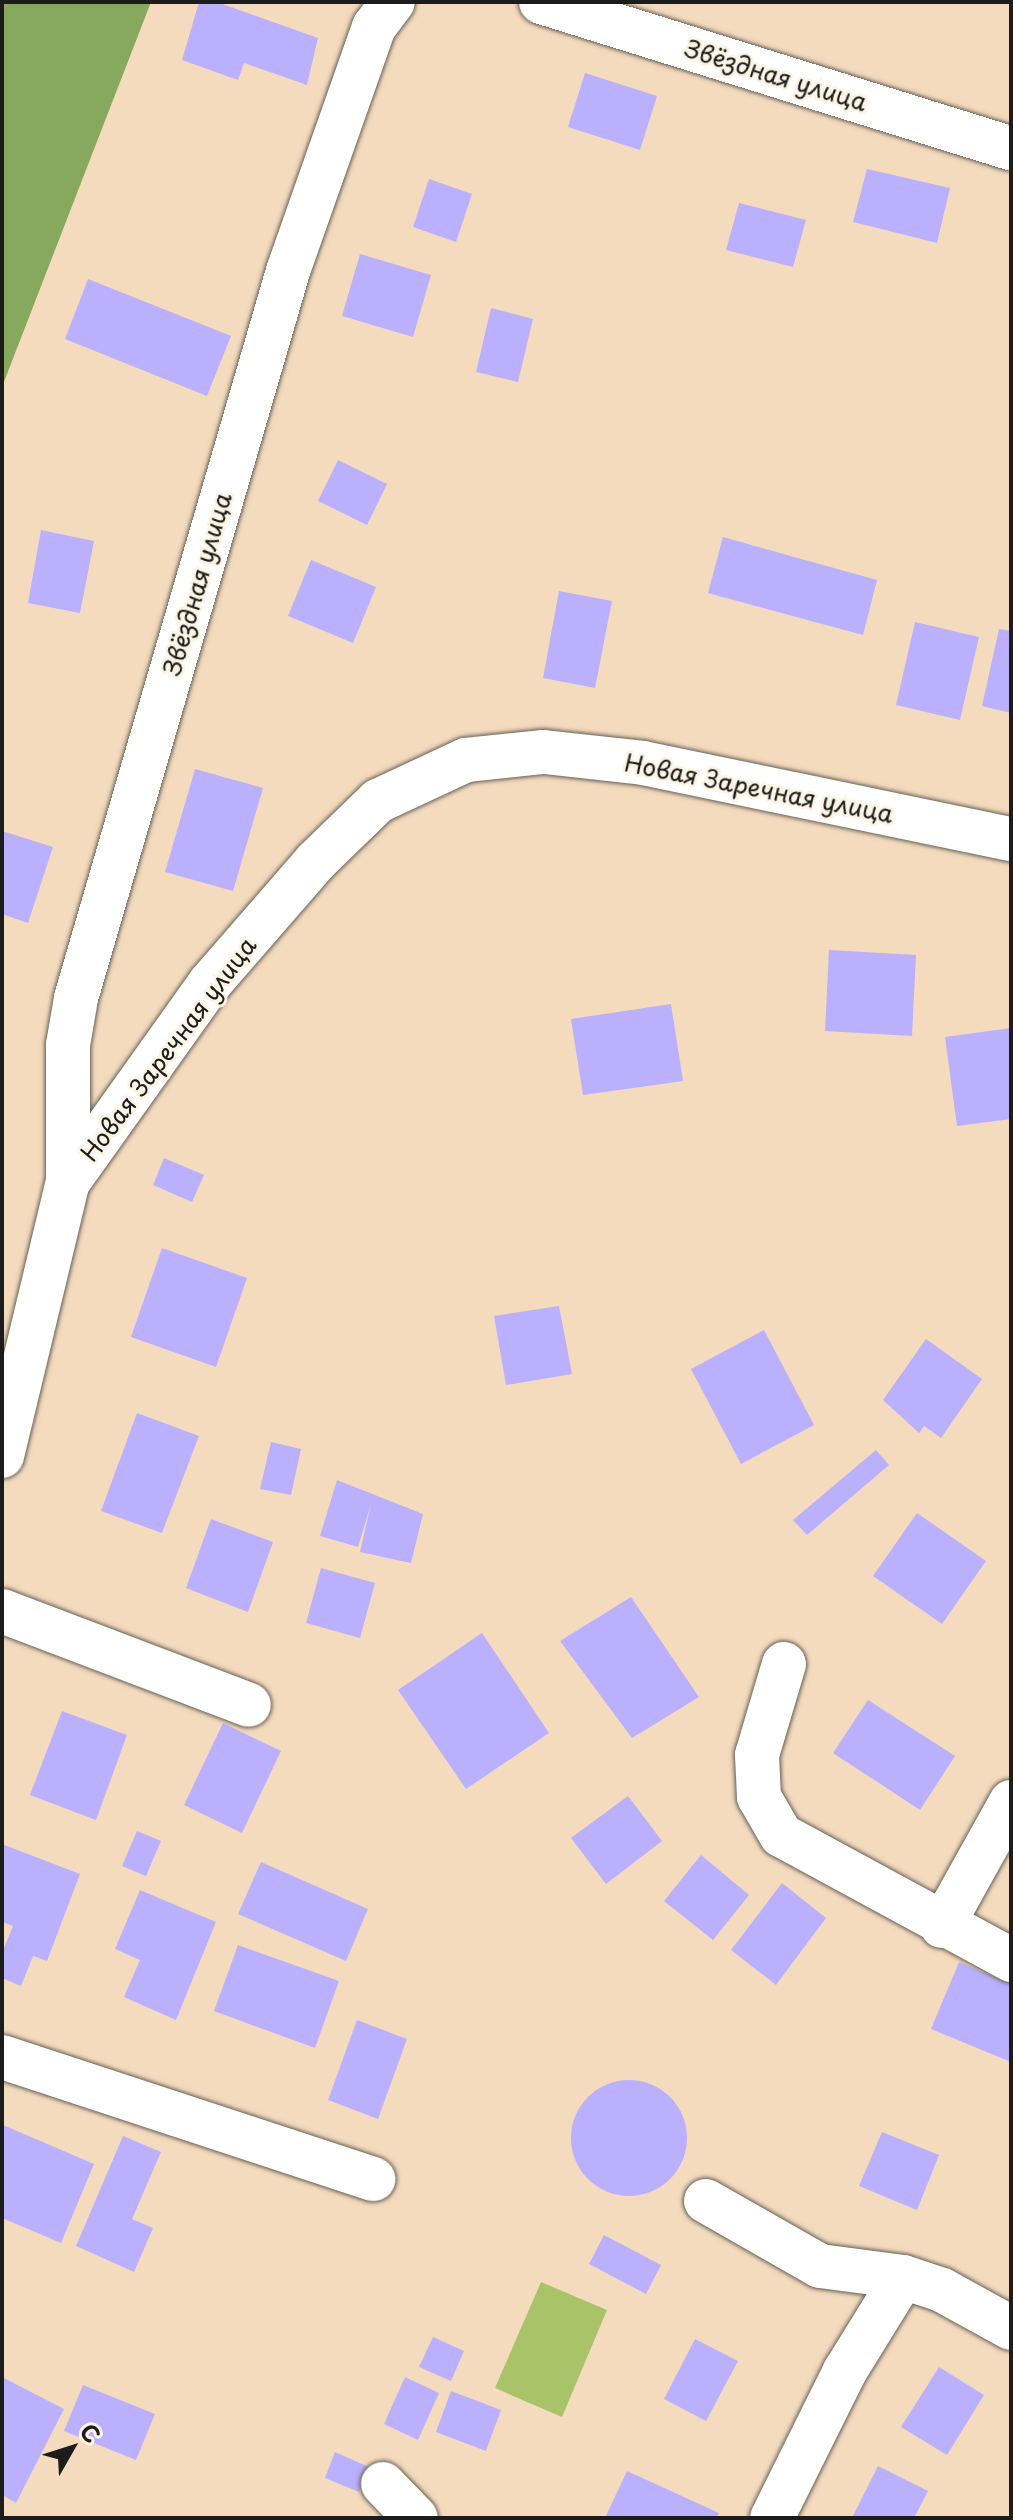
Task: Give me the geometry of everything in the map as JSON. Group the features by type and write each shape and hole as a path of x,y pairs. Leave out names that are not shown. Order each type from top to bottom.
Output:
{"street":[{"name":"Звёздная улица","path":"68,1182 68,1045 76,998 288,271 374,27 393,2"},
{"name":"Звёздная улица","path":"541,2 1011,148"},
{"name":"Новая Заречная улица","path":"2,1456 68,1182 210,983 315,862 378,801 466,760 544,752 643,763 1011,839"},
{"path":"2,1611 249,1705"},
{"path":"784,1664 757,1755 759,1797 781,1835 942,1926 1011,1960"},
{"path":"942,1926 1011,1802"},
{"path":"2,2057 373,2179"},
{"path":"706,2201 784,2251 820,2266 903,2277 942,2290 1011,2328"},
{"path":"772,2518 845,2371 903,2277"},
{"path":"383,2484 416,2518"}],"green space":[{"path":"2,2 151,2 2,387"},
{"path":"541,2282 607,2310 562,2417 495,2388"}],"building":[{"path":"199,2 217,2 318,38 307,85 244,63 238,80 182,60"},
{"path":"585,73 657,96 640,150 568,127"},
{"path":"867,169 950,188 937,243 853,222"},
{"path":"429,179 472,194 456,242 413,227"},
{"path":"739,203 806,220 793,267 726,250"},
{"path":"360,254 431,275 413,337 342,316"},
{"path":"88,279 231,336 207,396 65,339"},
{"path":"491,308 533,319 518,382 476,372"},
{"path":"338,460 387,484 367,525 318,501"},
{"path":"41,530 94,541 80,613 28,603"},
{"path":"723,537 877,580 863,635 708,593"},
{"path":"311,560 376,587 353,643 288,616"},
{"path":"559,591 612,601 595,688 543,678"},
{"path":"915,622 979,637 960,720 896,705"},
{"path":"999,629 1011,631 1011,713 982,706"},
{"path":"195,769 263,788 233,891 165,872"},
{"path":"2,831 53,847 28,923 2,914"},
{"path":"829,950 916,955 912,1036 825,1031"},
{"path":"671,1004 683,1081 583,1095 571,1019"},
{"path":"1011,1028 1011,1119 957,1126 945,1037"},
{"path":"164,1158 204,1175 192,1202 153,1185"},
{"path":"162,1248 247,1278 216,1367 131,1337"},
{"path":"559,1306 572,1374 506,1385 494,1316"},
{"path":"764,1330 814,1425 741,1464 691,1369"},
{"path":"926,1339 982,1379 941,1438 924,1426 919,1433 883,1400"},
{"path":"137,1413 199,1436 162,1533 101,1511"},
{"path":"271,1442 301,1449 291,1495 260,1489"},
{"path":"876,1450 889,1465 807,1535 793,1520"},
{"path":"337,1480 423,1514 411,1563 360,1552 371,1504 358,1547 320,1536"},
{"path":"917,1513 986,1561 942,1624 873,1576"},
{"path":"211,1519 273,1542 248,1612 186,1588"},
{"path":"321,1568 375,1583 360,1638 306,1623"},
{"path":"631,1597 699,1697 632,1738 560,1641"},
{"path":"482,1633 549,1733 466,1789 398,1690"},
{"path":"868,1700 955,1756 920,1810 833,1753"},
{"path":"62,1711 127,1735 96,1820 30,1795"},
{"path":"223,1723 281,1751 242,1833 184,1805"},
{"path":"628,1796 662,1841 606,1884 571,1838"},
{"path":"137,1831 161,1841 146,1876 122,1866"},
{"path":"2,1844 80,1874 47,1961 33,1956 21,1986 2,1978 2,1953 13,1926 2,1922"},
{"path":"701,1855 749,1895 713,1940 664,1901"},
{"path":"261,1862 368,1909 346,1961 238,1914"},
{"path":"782,1883 826,1918 776,1985 731,1950"},
{"path":"140,1890 216,1922 176,2020 124,1997 140,1960 115,1949"},
{"path":"238,1945 339,1981 315,2048 214,2011"},
{"path":"959,1962 1011,1984 1011,2062 931,2029"},
{"path":"357,2020 407,2039 378,2119 328,2100"},
{"path":"629,2080 651,2084 670,2097 683,2116 687,2138 683,2160 670,2179 651,2192 629,2196 607,2192 588,2179 575,2160 571,2138 575,2116 588,2097 607,2084"},
{"path":"3,2125 94,2164 61,2243 2,2218"},
{"path":"882,2132 939,2155 917,2210 859,2186"},
{"path":"123,2136 161,2152 132,2219 153,2228 134,2272 76,2246"},
{"path":"604,2235 661,2265 646,2294 589,2264"},
{"path":"433,2337 464,2351 451,2381 419,2367"},
{"path":"695,2339 738,2361 706,2421 664,2399"},
{"path":"939,2367 984,2395 947,2455 901,2427"},
{"path":"2,2377 64,2409 16,2503 2,2495"},
{"path":"405,2377 439,2393 418,2440 384,2424"},
{"path":"83,2385 155,2414 136,2460 64,2431"},
{"path":"451,2391 501,2410 486,2451 436,2432"},
{"path":"335,2452 369,2467 359,2492 325,2478"},
{"path":"878,2466 928,2491 914,2518 852,2518"},
{"path":"627,2471 719,2513 717,2518 605,2518"}]}
